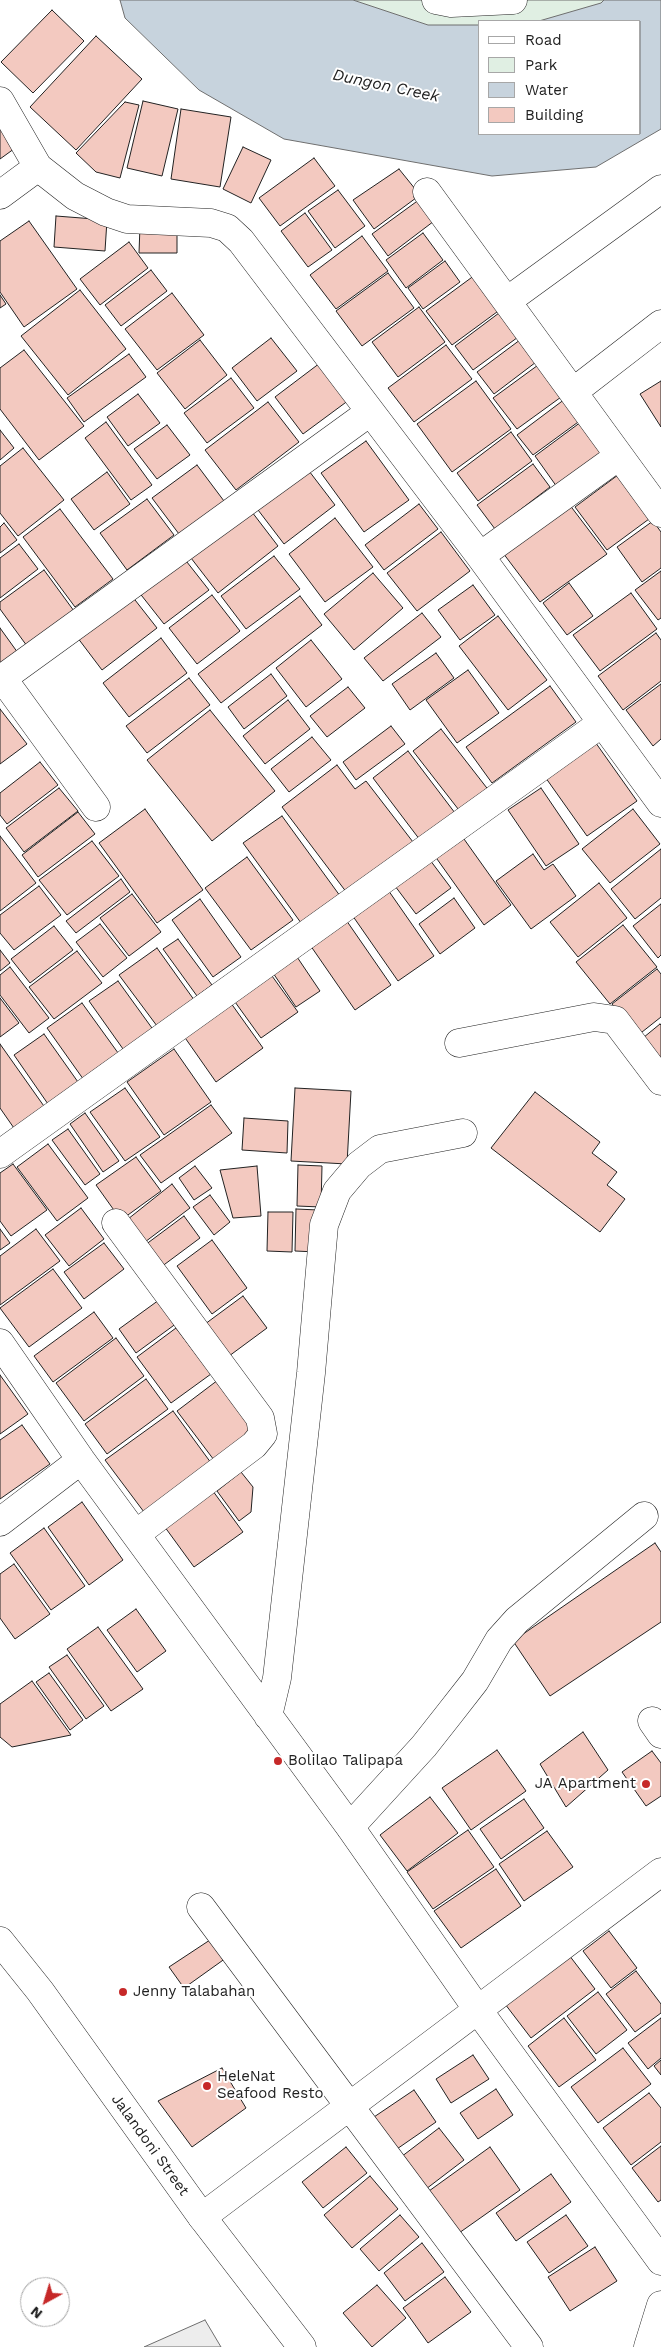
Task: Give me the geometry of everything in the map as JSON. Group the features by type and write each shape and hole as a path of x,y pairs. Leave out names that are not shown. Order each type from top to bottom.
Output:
{"street":[{"path":"436,0 451,3 513,0"},
{"path":"0,100 38,167 75,196 106,212 127,219 211,223 227,228 241,241 480,556 661,803"},
{"path":"0,195 38,167"},
{"path":"507,301 661,189"},
{"path":"427,192 619,456 653,484 661,513"},
{"path":"573,392 661,324"},
{"path":"96,806 1,679 370,412"},
{"path":"480,556 619,456"},
{"path":"0,1154 602,723"},
{"path":"459,1043 594,1017 615,1020 661,1081"},
{"path":"268,1716 280,1659 310,1383 324,1225 337,1191 359,1165 380,1149 463,1133"},
{"path":"116,1223 260,1418 263,1434 254,1445 136,1534"},
{"path":"0,1343 81,1460 350,1827 478,2010 661,2261"},
{"path":"0,1522 81,1460"},
{"path":"350,1827 424,1746 475,1681 499,1640 516,1620 644,1516"},
{"path":"202,2217 661,1872"},
{"path":"201,1907 529,2347"},
{"name":"Jalandoni Street","path":"0,1941 45,1999 202,2217 302,2347"},
{"path":"648,2347 661,2305"}],"green space":[{"path":"294,0 661,0 637,20 478,20 478,62"}],"shaded area":[{"path":"205,2320 221,2347 144,2347"}],"water":[{"name":"Dungon Creek","path":"120,0 353,0 428,25 478,25 478,135 641,135 641,20 542,20 601,3 604,0 661,0 661,129 596,167 492,176 284,139 199,90 125,18"}],"building":[{"path":"52,10 84,41 33,93 1,62"},
{"path":"96,36 142,79 76,150 30,107"},
{"path":"143,101 178,109 162,176 127,168"},
{"path":"125,102 139,105 120,178 96,172 76,153"},
{"path":"181,109 231,117 220,187 171,179"},
{"path":"0,121 18,146 0,159"},
{"path":"243,147 271,160 251,203 223,189"},
{"path":"314,158 335,186 280,226 259,198"},
{"path":"399,169 420,195 374,229 353,200"},
{"path":"338,190 365,226 335,248 308,211"},
{"path":"427,194 442,215 388,256 372,234"},
{"path":"305,213 332,250 308,267 281,231"},
{"path":"56,216 107,220 105,251 54,247"},
{"path":"29,221 77,289 24,327 0,292 0,241"},
{"path":"140,226 177,227 177,253 139,253"},
{"path":"423,233 443,260 406,288 386,260"},
{"path":"362,236 388,271 336,309 310,275"},
{"path":"129,242 148,268 100,305 80,279"},
{"path":"445,261 460,282 423,309 408,288"},
{"path":"151,270 167,291 121,326 105,305"},
{"path":"388,273 414,308 362,346 336,311"},
{"path":"475,275 501,309 452,345 426,311"},
{"path":"80,290 126,349 68,395 21,336"},
{"path":"172,293 204,335 157,370 125,329"},
{"path":"0,295 6,304 0,308"},
{"path":"419,307 445,342 398,377 372,342"},
{"path":"507,307 525,332 473,370 455,346"},
{"path":"528,334 544,356 494,394 477,372"},
{"path":"271,338 297,371 257,401 232,368"},
{"path":"200,340 227,375 185,409 157,373"},
{"path":"446,345 472,379 414,422 388,388"},
{"path":"24,350 84,426 39,460 0,409 0,368"},
{"path":"129,354 146,377 84,422 67,398"},
{"path":"545,360 568,392 517,429 493,398"},
{"path":"320,363 349,400 303,434 275,397"},
{"path":"231,378 254,408 207,443 184,413"},
{"path":"476,381 511,429 452,472 417,424"},
{"path":"661,381 661,427 640,394"},
{"path":"138,394 160,423 128,446 107,417"},
{"path":"569,396 585,417 533,455 517,435"},
{"path":"268,402 299,442 236,490 205,450"},
{"path":"585,419 607,450 557,487 535,456"},
{"path":"106,422 152,485 131,500 85,438"},
{"path":"167,425 190,455 157,479 134,449"},
{"path":"0,430 14,448 0,460"},
{"path":"511,432 532,461 478,501 457,473"},
{"path":"366,441 409,500 364,532 321,473"},
{"path":"23,448 64,500 18,536 0,513 0,466"},
{"path":"533,464 550,487 495,529 477,505"},
{"path":"197,465 224,501 179,534 152,498"},
{"path":"306,467 335,505 284,544 255,506"},
{"path":"107,472 130,504 94,530 71,499"},
{"path":"618,475 649,519 607,550 575,507"},
{"path":"147,499 174,535 127,570 100,533"},
{"path":"419,504 438,529 384,570 365,545"},
{"path":"569,504 607,554 540,602 503,553"},
{"path":"60,509 113,579 75,607 23,537"},
{"path":"252,512 278,546 218,593 191,558"},
{"path":"335,518 373,567 325,602 289,554"},
{"path":"653,521 661,532 661,568 642,582 617,547"},
{"path":"4,523 17,540 0,553 0,527"},
{"path":"441,532 470,571 417,611 387,573"},
{"path":"19,544 38,569 0,598 0,558"},
{"path":"274,556 300,589 246,629 221,596"},
{"path":"183,557 209,590 164,624 138,591"},
{"path":"44,570 74,611 27,646 0,609 0,602"},
{"path":"661,571 661,618 658,620 635,590"},
{"path":"373,573 403,608 354,650 324,614"},
{"path":"569,583 593,616 567,635 543,603"},
{"path":"473,585 495,615 460,640 438,610"},
{"path":"128,591 157,628 102,670 74,633"},
{"path":"631,593 657,629 600,671 573,635"},
{"path":"212,595 240,631 197,664 169,628"},
{"path":"300,596 322,625 221,703 198,674"},
{"path":"422,613 441,637 383,681 364,658"},
{"path":"498,616 547,680 508,710 459,646"},
{"path":"0,628 18,653 0,666"},
{"path":"656,633 661,640 661,681 623,710 598,676"},
{"path":"161,638 187,673 129,717 103,683"},
{"path":"311,640 342,679 306,707 276,668"},
{"path":"436,653 454,678 410,710 392,684"},
{"path":"468,670 499,713 457,743 426,700"},
{"path":"271,674 287,696 244,729 228,707"},
{"path":"189,678 210,705 147,753 126,726"},
{"path":"661,684 661,739 653,746 626,710"},
{"path":"550,686 576,722 492,783 466,747"},
{"path":"348,687 365,708 327,737 310,716"},
{"path":"288,700 310,729 265,764 243,736"},
{"path":"0,709 27,744 0,764"},
{"path":"210,710 275,791 212,841 147,760"},
{"path":"391,726 405,744 356,780 343,762"},
{"path":"441,729 490,792 462,814 413,751"},
{"path":"312,737 331,760 289,792 271,769"},
{"path":"593,739 637,801 587,836 543,774"},
{"path":"408,751 455,813 420,840 373,778"},
{"path":"40,762 58,785 7,824 0,815 0,793"},
{"path":"337,765 355,789 366,781 413,842 347,893 282,807"},
{"path":"59,788 78,811 24,852 6,828"},
{"path":"541,788 579,844 546,866 508,810"},
{"path":"145,809 203,890 157,923 99,843"},
{"path":"633,809 660,844 610,883 582,849"},
{"path":"78,812 95,834 38,877 22,855"},
{"path":"282,816 343,900 304,927 243,843"},
{"path":"459,832 511,905 484,925 432,852"},
{"path":"0,836 36,883 0,911"},
{"path":"92,841 119,876 67,915 39,880"},
{"path":"661,849 661,898 635,919 611,889"},
{"path":"533,854 544,870 553,864 576,896 531,929 496,881"},
{"path":"247,857 293,920 251,950 205,888"},
{"path":"430,860 451,888 416,914 395,886"},
{"path":"121,879 130,892 76,933 66,921"},
{"path":"599,883 627,918 578,957 550,922"},
{"path":"39,886 61,915 14,950 0,933 0,915"},
{"path":"386,887 434,956 398,981 350,912"},
{"path":"132,894 161,932 129,956 100,918"},
{"path":"454,898 475,928 440,954 419,924"},
{"path":"200,899 241,957 213,977 172,920"},
{"path":"661,904 661,955 658,958 633,926"},
{"path":"344,917 391,985 355,1010 308,942"},
{"path":"100,924 127,958 103,977 76,942"},
{"path":"623,925 657,967 610,1004 576,962"},
{"path":"54,926 73,950 30,983 11,959"},
{"path":"178,939 212,985 197,996 163,949"},
{"path":"157,948 197,1004 160,1030 119,975"},
{"path":"0,950 10,963 0,971"},
{"path":"77,951 102,983 54,1019 29,987"},
{"path":"293,951 320,991 296,1007 269,967"},
{"path":"10,967 49,1018 29,1033 0,995 0,975"},
{"path":"267,969 298,1012 261,1038 230,995"},
{"path":"657,969 661,974 661,1017 637,1036 612,1004"},
{"path":"118,981 157,1035 128,1056 89,1001"},
{"path":"0,998 19,1023 0,1037"},
{"path":"228,999 263,1048 216,1082 181,1032"},
{"path":"82,1003 121,1057 86,1083 47,1028"},
{"path":"661,1025 661,1071 638,1042"},
{"path":"44,1034 78,1082 48,1104 14,1055"},
{"path":"0,1044 46,1109 16,1131 0,1108"},
{"path":"174,1049 211,1102 164,1135 127,1082"},
{"path":"125,1088 160,1137 125,1161 90,1112"},
{"path":"295,1088 351,1091 347,1164 291,1161"},
{"path":"535,1092 600,1142 592,1153 617,1172 607,1185 625,1199 600,1232 491,1148"},
{"path":"211,1105 232,1133 161,1183 140,1155"},
{"path":"85,1113 119,1161 103,1172 70,1124"},
{"path":"244,1118 288,1121 287,1153 242,1150"},
{"path":"68,1129 100,1174 85,1185 52,1140"},
{"path":"48,1144 88,1198 57,1221 17,1167"},
{"path":"136,1157 161,1191 121,1220 96,1185"},
{"path":"13,1164 47,1210 11,1236 0,1221 0,1173"},
{"path":"298,1165 322,1166 321,1207 297,1206"},
{"path":"195,1166 212,1188 194,1200 179,1178"},
{"path":"257,1166 261,1216 233,1218 220,1170"},
{"path":"172,1184 190,1208 141,1245 123,1223"},
{"path":"210,1195 230,1222 214,1235 193,1207"},
{"path":"81,1208 104,1239 69,1266 45,1235"},
{"path":"296,1209 318,1210 317,1252 295,1251"},
{"path":"268,1212 293,1212 292,1252 267,1251"},
{"path":"184,1216 200,1238 157,1270 141,1248"},
{"path":"0,1229 10,1243 0,1250"},
{"path":"36,1229 60,1261 0,1305 0,1256"},
{"path":"212,1240 247,1288 212,1314 177,1266"},
{"path":"104,1243 124,1269 84,1299 64,1272"},
{"path":"53,1269 82,1308 29,1347 0,1308"},
{"path":"243,1296 267,1328 225,1359 201,1327"},
{"path":"159,1300 177,1323 136,1353 119,1329"},
{"path":"94,1312 113,1338 53,1382 34,1356"},
{"path":"176,1328 211,1374 171,1403 137,1357"},
{"path":"116,1338 144,1376 84,1421 56,1383"},
{"path":"0,1375 28,1414 0,1434"},
{"path":"146,1379 168,1409 107,1454 85,1424"},
{"path":"218,1380 258,1434 217,1464 177,1411"},
{"path":"173,1411 214,1467 147,1516 105,1460"},
{"path":"22,1425 50,1464 0,1499 0,1440"},
{"path":"241,1472 253,1487 251,1512 239,1521 217,1491"},
{"path":"207,1483 243,1532 194,1567 159,1519"},
{"path":"82,1502 123,1560 89,1585 48,1527"},
{"path":"44,1528 85,1586 51,1610 10,1553"},
{"path":"655,1543 661,1552 661,1622 550,1696 513,1641"},
{"path":"14,1564 50,1614 15,1639 0,1618 0,1574"},
{"path":"136,1609 166,1651 137,1672 107,1630"},
{"path":"98,1627 143,1689 111,1711 67,1649"},
{"path":"67,1655 104,1706 86,1719 49,1667"},
{"path":"49,1673 83,1720 70,1730 36,1682"},
{"path":"32,1681 71,1735 12,1747 0,1737 0,1704"},
{"path":"583,1732 608,1770 566,1807 540,1764"},
{"path":"497,1750 526,1791 471,1830 442,1788"},
{"name":"JA Apartment","path":"652,1751 661,1763 661,1796 646,1806 622,1772"},
{"path":"430,1797 458,1833 407,1871 380,1835"},
{"path":"524,1799 544,1828 501,1859 480,1829"},
{"path":"468,1830 494,1867 433,1909 407,1872"},
{"path":"547,1831 573,1867 524,1901 499,1864"},
{"path":"496,1869 521,1906 461,1948 434,1911"},
{"path":"609,1931 637,1968 611,1988 583,1951"},
{"path":"213,1938 226,1958 184,1988 169,1967"},
{"path":"569,1955 595,1989 531,2038 505,2004"},
{"path":"636,1971 661,2004 661,2013 635,2032 606,1994"},
{"path":"598,1992 627,2030 596,2054 567,2016"},
{"path":"564,2018 596,2060 559,2087 528,2046"},
{"path":"661,2018 661,2058 648,2069 628,2043"},
{"path":"623,2048 651,2084 598,2123 571,2087"},
{"path":"473,2055 489,2079 451,2103 436,2079"},
{"path":"661,2060 661,2075 654,2066"},
{"path":"222,2068 246,2108 192,2147 158,2101"},
{"path":"496,2089 513,2115 478,2139 460,2113"},
{"path":"414,2090 436,2122 394,2151 371,2119"},
{"path":"649,2093 661,2108 661,2142 631,2165 603,2128"},
{"path":"439,2128 464,2160 426,2189 401,2157"},
{"path":"661,2146 661,2200 658,2202 632,2168"},
{"path":"346,2147 367,2173 323,2208 302,2182"},
{"path":"490,2147 520,2190 459,2233 429,2191"},
{"path":"551,2174 571,2202 516,2241 496,2213"},
{"path":"370,2176 398,2209 352,2248 324,2215"},
{"path":"400,2215 419,2237 379,2271 360,2249"},
{"path":"566,2215 588,2246 549,2273 527,2242"},
{"path":"422,2243 444,2272 405,2301 384,2273"},
{"path":"595,2247 617,2281 570,2311 548,2277"},
{"path":"445,2277 471,2312 428,2343 403,2308"},
{"path":"377,2285 406,2318 372,2347 343,2313"}],"place":[{"name":"Bolilao Talipapa","path":"278,1761"},
{"name":"JA Apartment","path":"646,1784"},
{"name":"Jenny Talabahan","path":"123,1992"},
{"name":"HeleNat Seafood Resto","path":"207,2086"}]}
